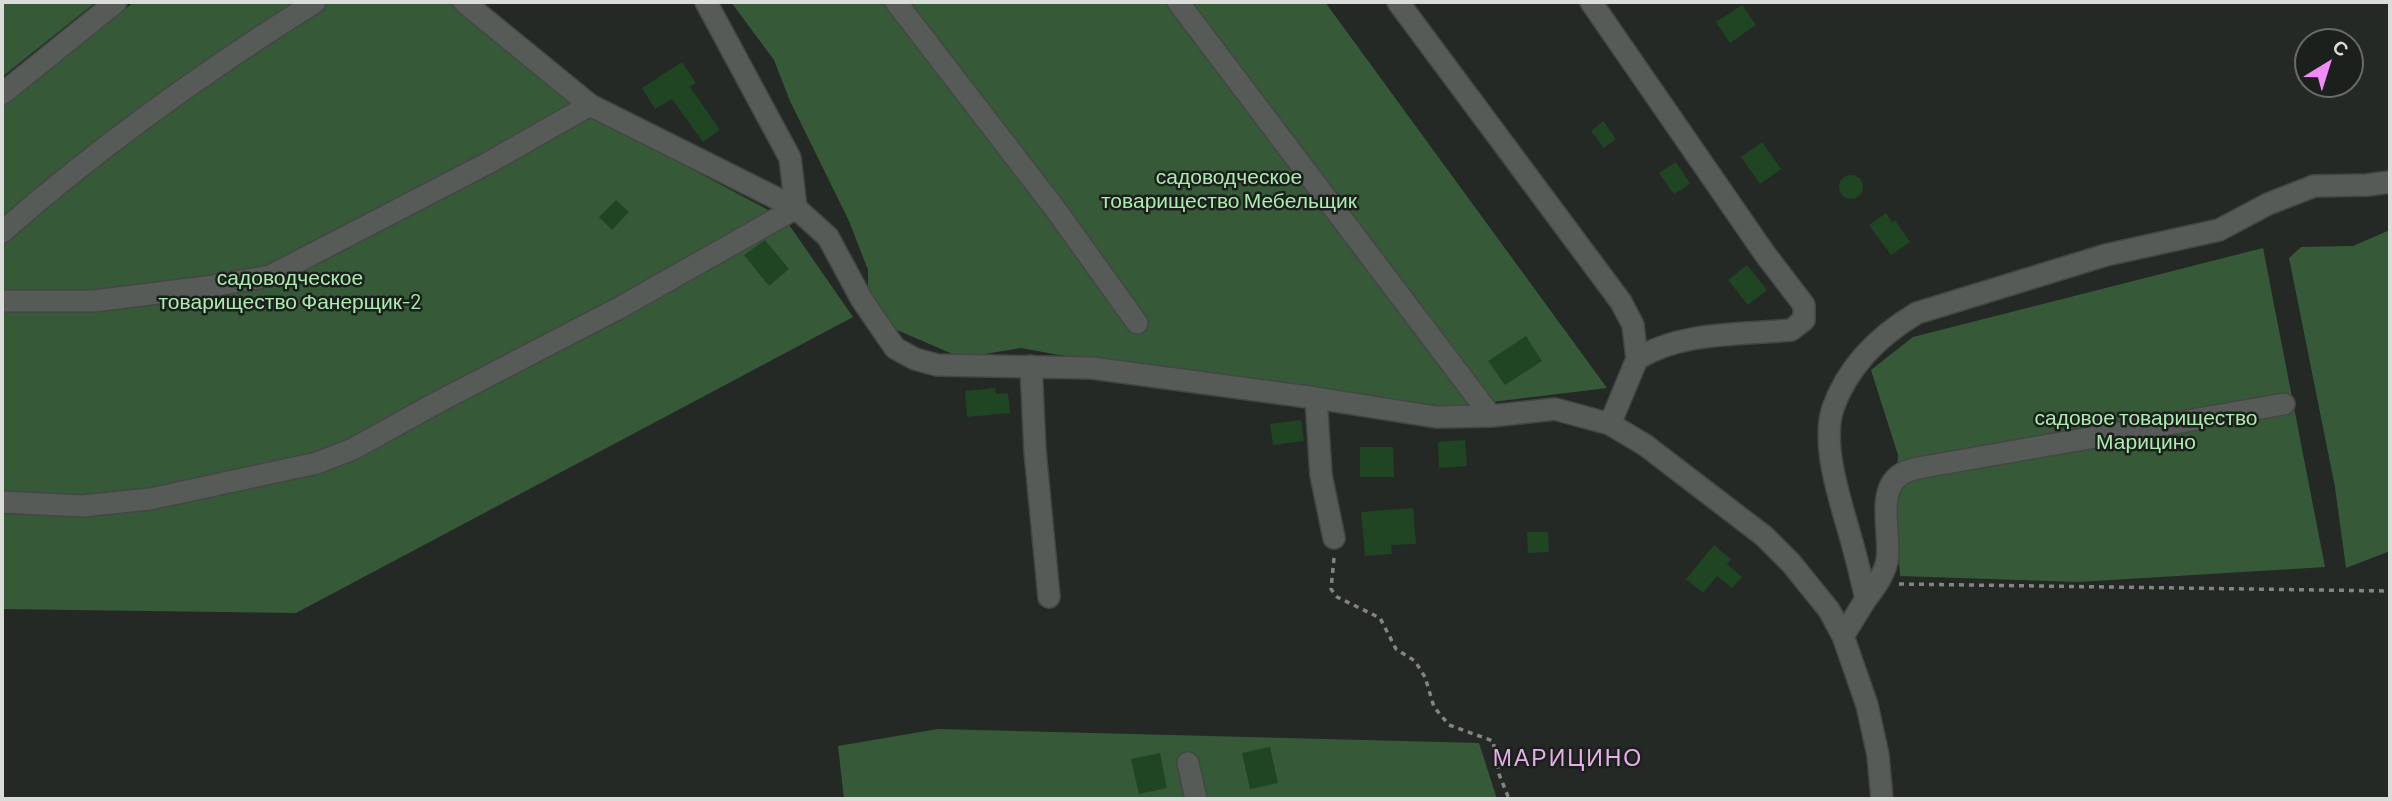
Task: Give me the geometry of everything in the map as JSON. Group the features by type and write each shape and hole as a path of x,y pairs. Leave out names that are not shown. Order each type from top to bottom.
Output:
{"street":[{"path":"2,94 116,2"},
{"path":"2,232 62,179 162,104 243,47 315,2"},
{"path":"464,2 590,105 796,208 828,237 862,300 895,348 915,359 937,365 1092,368 1436,417 1491,416 1555,409 1610,424 1645,445 1764,536 1829,610 1843,636 1867,705 1878,755 1882,799"},
{"path":"706,2 790,158 796,208"},
{"path":"896,2 1056,210 1137,323"},
{"path":"1178,2 1491,416"},
{"path":"1398,2 1621,302 1633,325 1637,359 1610,424"},
{"path":"1591,2 1765,254 1804,305 1804,320 1791,330 1676,341 1654,348 1637,359"},
{"path":"2,301 94,301 270,276 488,163 590,105"},
{"path":"1866,599 1837,491 1830,439 1833,410 1848,378 1873,344 1892,327 1917,313 2106,255 2219,230 2269,204 2314,186 2390,182"},
{"path":"2,502 82,506 150,499 317,463 354,449 621,307 796,208"},
{"path":"1031,366 1035,451 1049,597"},
{"path":"1316,398 1321,475 1334,538"},
{"path":"1843,636 1878,582 1886,562 1886,500 1891,485 1903,473 1935,465 2284,404"},
{"path":"1188,763 1196,799"}],"path":[{"path":"1334,538 1331,589 1337,597 1380,618 1396,649 1415,661 1425,677 1434,707 1449,725 1493,741 1499,774 1509,799"},
{"path":"1894,584 2390,592"}],"green space":[{"path":"2,2 96,2 2,77"},
{"name":"садоводческое товарищество Фанерщик-2","path":"134,2 462,2 602,121 785,219 853,317 296,613 2,609 2,107"},
{"name":"садоводческое товарищество Мебельщик","path":"731,2 1325,2 1607,388 1451,407 1021,348 973,356 955,355 890,327 868,292 868,270 849,221 790,101 774,60"},
{"path":"2390,230 2390,551 2346,568 2335,487 2289,258 2301,247 2353,246"},
{"name":"садовое товарищество Марицино","path":"2263,248 2325,567 2078,582 1900,576 1895,505 1898,455 1871,370 1913,337"},
{"path":"938,729 1479,743 1497,799 844,799 838,746"}],"building":[{"path":"1742,5 1756,25 1730,43 1716,22"},
{"path":"682,62 696,83 690,87 720,130 703,142 672,99 655,109 642,88"},
{"path":"1603,121 1616,139 1604,148 1591,131"},
{"path":"1762,142 1781,169 1760,184 1741,157"},
{"path":"1676,162 1690,184 1674,194 1659,173"},
{"path":"1851,175 1862,182 1863,187 1856,198 1851,199 1840,192 1839,187 1846,176"},
{"path":"616,200 629,212 612,230 599,217"},
{"path":"1886,213 1892,222 1895,220 1910,242 1891,255 1869,225"},
{"path":"765,240 789,269 769,286 744,255"},
{"path":"1747,265 1767,290 1748,305 1728,280"},
{"path":"1526,336 1542,361 1505,385 1488,361"},
{"path":"995,388 996,394 1008,393 1010,413 967,417 965,391"},
{"path":"1301,420 1304,441 1273,445 1270,424"},
{"path":"1465,440 1467,466 1439,468 1438,442"},
{"path":"1360,447 1393,447 1394,477 1360,477"},
{"path":"1413,508 1416,544 1391,545 1392,554 1365,556 1361,512"},
{"path":"1527,532 1548,532 1549,552 1528,553"},
{"path":"1714,545 1731,559 1727,564 1742,577 1732,588 1717,576 1703,593 1686,579"},
{"path":"1270,747 1278,783 1250,789 1242,753"},
{"path":"1160,753 1167,788 1139,794 1131,759"}],"district":[{"name":"МАРИЦИНО","path":"1568,758"}]}
